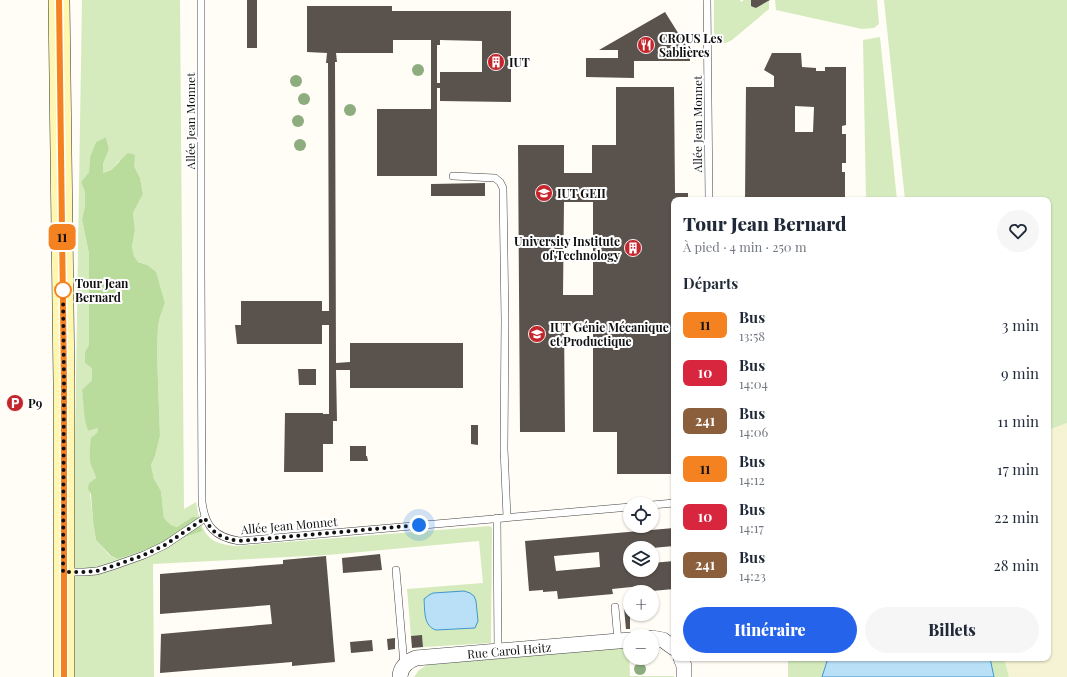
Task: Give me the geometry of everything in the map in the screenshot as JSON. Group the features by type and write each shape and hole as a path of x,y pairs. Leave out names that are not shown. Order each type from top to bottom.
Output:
{"main road":[{"path":"59,0 64,381 64,677"}],"street":[{"path":"659,639 671,645"},
{"name":"Rue Carol Heitz","path":"402,671 409,661 416,658 623,640"},
{"path":"682,661 684,666 684,677"}],"lane":[{"name":"Allée Jean Monnet","path":"201,0 202,502 205,518 212,530 230,540 239,541 623,508"},
{"name":"Allée Jean Monnet","path":"707,0 709,197"},
{"path":"453,176 495,178 500,182 502,188 505,320 504,449 507,517"},
{"path":"659,504 671,503"},
{"path":"63,572 97,571 144,555 165,545 205,518"},
{"path":"497,518 498,651"},
{"path":"396,570 402,671"},
{"path":"615,607 623,636"}],"shaded area":[{"path":"1067,423 1067,677 1009,677 1005,661 1051,661 1051,429"}],"green space":[{"path":"82,0 180,0 184,509 196,502 200,520 206,534 217,542 236,546 490,526 492,528 491,643 423,647 422,636 411,636 407,589 483,583 479,541 328,555 153,564 154,677 75,677 73,566","holes":["106,137 109,149 103,164 103,173 111,170 119,161 134,166 140,178 143,194 133,213 135,230 132,247 134,256 138,262 147,265 159,283 165,303 158,326 157,353 160,436 151,465 154,479 161,491 164,518 171,525 177,527 192,517 203,531 118,559 110,556 96,540 89,483 96,478 95,472 91,465 98,428 88,431 82,391 92,380 92,367 85,363 85,352 89,346 89,254 82,219 85,206 85,192 81,182 89,172 90,157 96,142"]},
{"path":"714,0 740,0 741,2 744,0 751,0 751,6 756,8 769,1 769,9 732,40 726,43 721,43 714,36"},
{"path":"775,0 877,0 879,24 874,28 862,29 776,10"},
{"path":"884,0 1067,0 1067,423 1051,429 1051,197 905,197"},
{"path":"880,37 897,197 866,197 863,40"},
{"path":"106,137 109,149 103,164 103,173 111,170 128,153 135,155 134,166 140,178 143,194 133,213 135,230 132,247 134,256 138,262 147,265 156,272 165,303 158,326 157,353 160,436 151,465 154,479 161,491 164,518 171,525 177,527 192,517 197,517 203,531 118,559 111,556 96,540 91,494 88,489 89,483 96,478 91,465 90,452 91,438 97,433 98,428 88,431 85,420 82,390 92,380 92,368 85,363 85,352 89,345 89,254 82,219 85,206 85,192 81,182 89,172 90,157 96,142"},
{"path":"623,648 623,665 630,665 630,676 674,677 414,677 419,670 427,665"},
{"path":"788,661 1005,661 1009,677 788,677"}],"water":[{"path":"464,591 474,596 476,601 478,621 475,628 436,630 432,628 427,621 424,599 433,593"},
{"path":"827,661 991,661 994,677 822,677"}],"building":[{"path":"247,0 257,0 257,48 247,48"},
{"path":"751,0 770,0 756,8 751,6"},
{"path":"307,6 392,6 392,11 511,11 511,102 440,101 440,88 437,88 437,176 377,176 377,109 431,109 431,40 393,40 393,53 336,53 336,363 350,362 350,343 463,343 463,388 350,388 350,370 336,370 337,421 333,421 333,444 323,444 323,472 284,472 285,413 329,414 329,325 322,325 322,344 237,344 235,325 241,325 241,301 322,301 322,311 329,311 328,63 326,63 327,53 307,52","holes":["440,40 482,41 482,72 440,72 440,83 437,83 437,45 440,45"]},
{"name":"CROUS Les Sablières","path":"665,12 690,52 690,61 634,61 634,78 586,77 586,58 618,58 618,50 599,50"},
{"path":"772,53 801,53 802,67 816,68 816,71 825,71 825,67 846,67 846,125 842,126 842,134 846,134 846,163 842,163 842,172 845,172 845,197 745,197 746,87 774,87 774,76 764,70","holes":["795,106 814,107 813,132 795,132"]},
{"name":"University Institute of Technology","path":"616,87 674,87 675,193 688,193 688,197 671,197 671,474 617,474 617,432 593,432 593,324 564,324 565,432 520,432 518,145 564,145 564,173 592,173 592,145 616,145","holes":["564,202 593,202 593,295 563,295"]},
{"path":"485,183 485,196 431,196 431,184"},
{"path":"298,369 316,369 316,385 299,385"},
{"path":"471,425 478,425 478,445 471,444"},
{"path":"350,446 366,446 366,456 368,461 350,461"},
{"path":"671,528 671,546 659,547 659,541 623,541 623,577 659,577 659,562 671,561 671,589 659,590 659,585 623,585 623,588 612,589 613,594 558,599 557,591 543,592 543,590 529,591 525,541 623,532 659,533 659,529","holes":["599,552 600,567 556,571 554,556"]},
{"path":"380,554 382,570 343,573 342,558"},
{"path":"326,556 335,662 292,666 292,662 160,673 161,634 272,624 270,605 160,614 160,574 283,564 283,560"},
{"path":"625,621 630,621 630,629 626,629"},
{"path":"422,635 423,647 412,648 411,636"},
{"path":"395,638 395,649 388,650 387,639"},
{"path":"372,640 373,651 351,653 350,642"}],"bus line":[{"name":"11","path":"59,0 64,381 64,677"}],"place":[{"name":"CROUS Les Sablières","path":"646,45"},
{"name":"IUT","path":"496,62"},
{"name":"IUT GEII","path":"544,193"},
{"name":"University Institute of Technology","path":"633,248"},
{"name":"Tour Jean Bernard","path":"63,290"},
{"name":"IUT Génie Mécanique et Productique","path":"537,334"},
{"name":"P9","path":"15,403"}],"route":[{"path":"63,290 63,572 97,571 144,555 165,545 205,518 212,530 230,540 239,541 419,525"}]}
